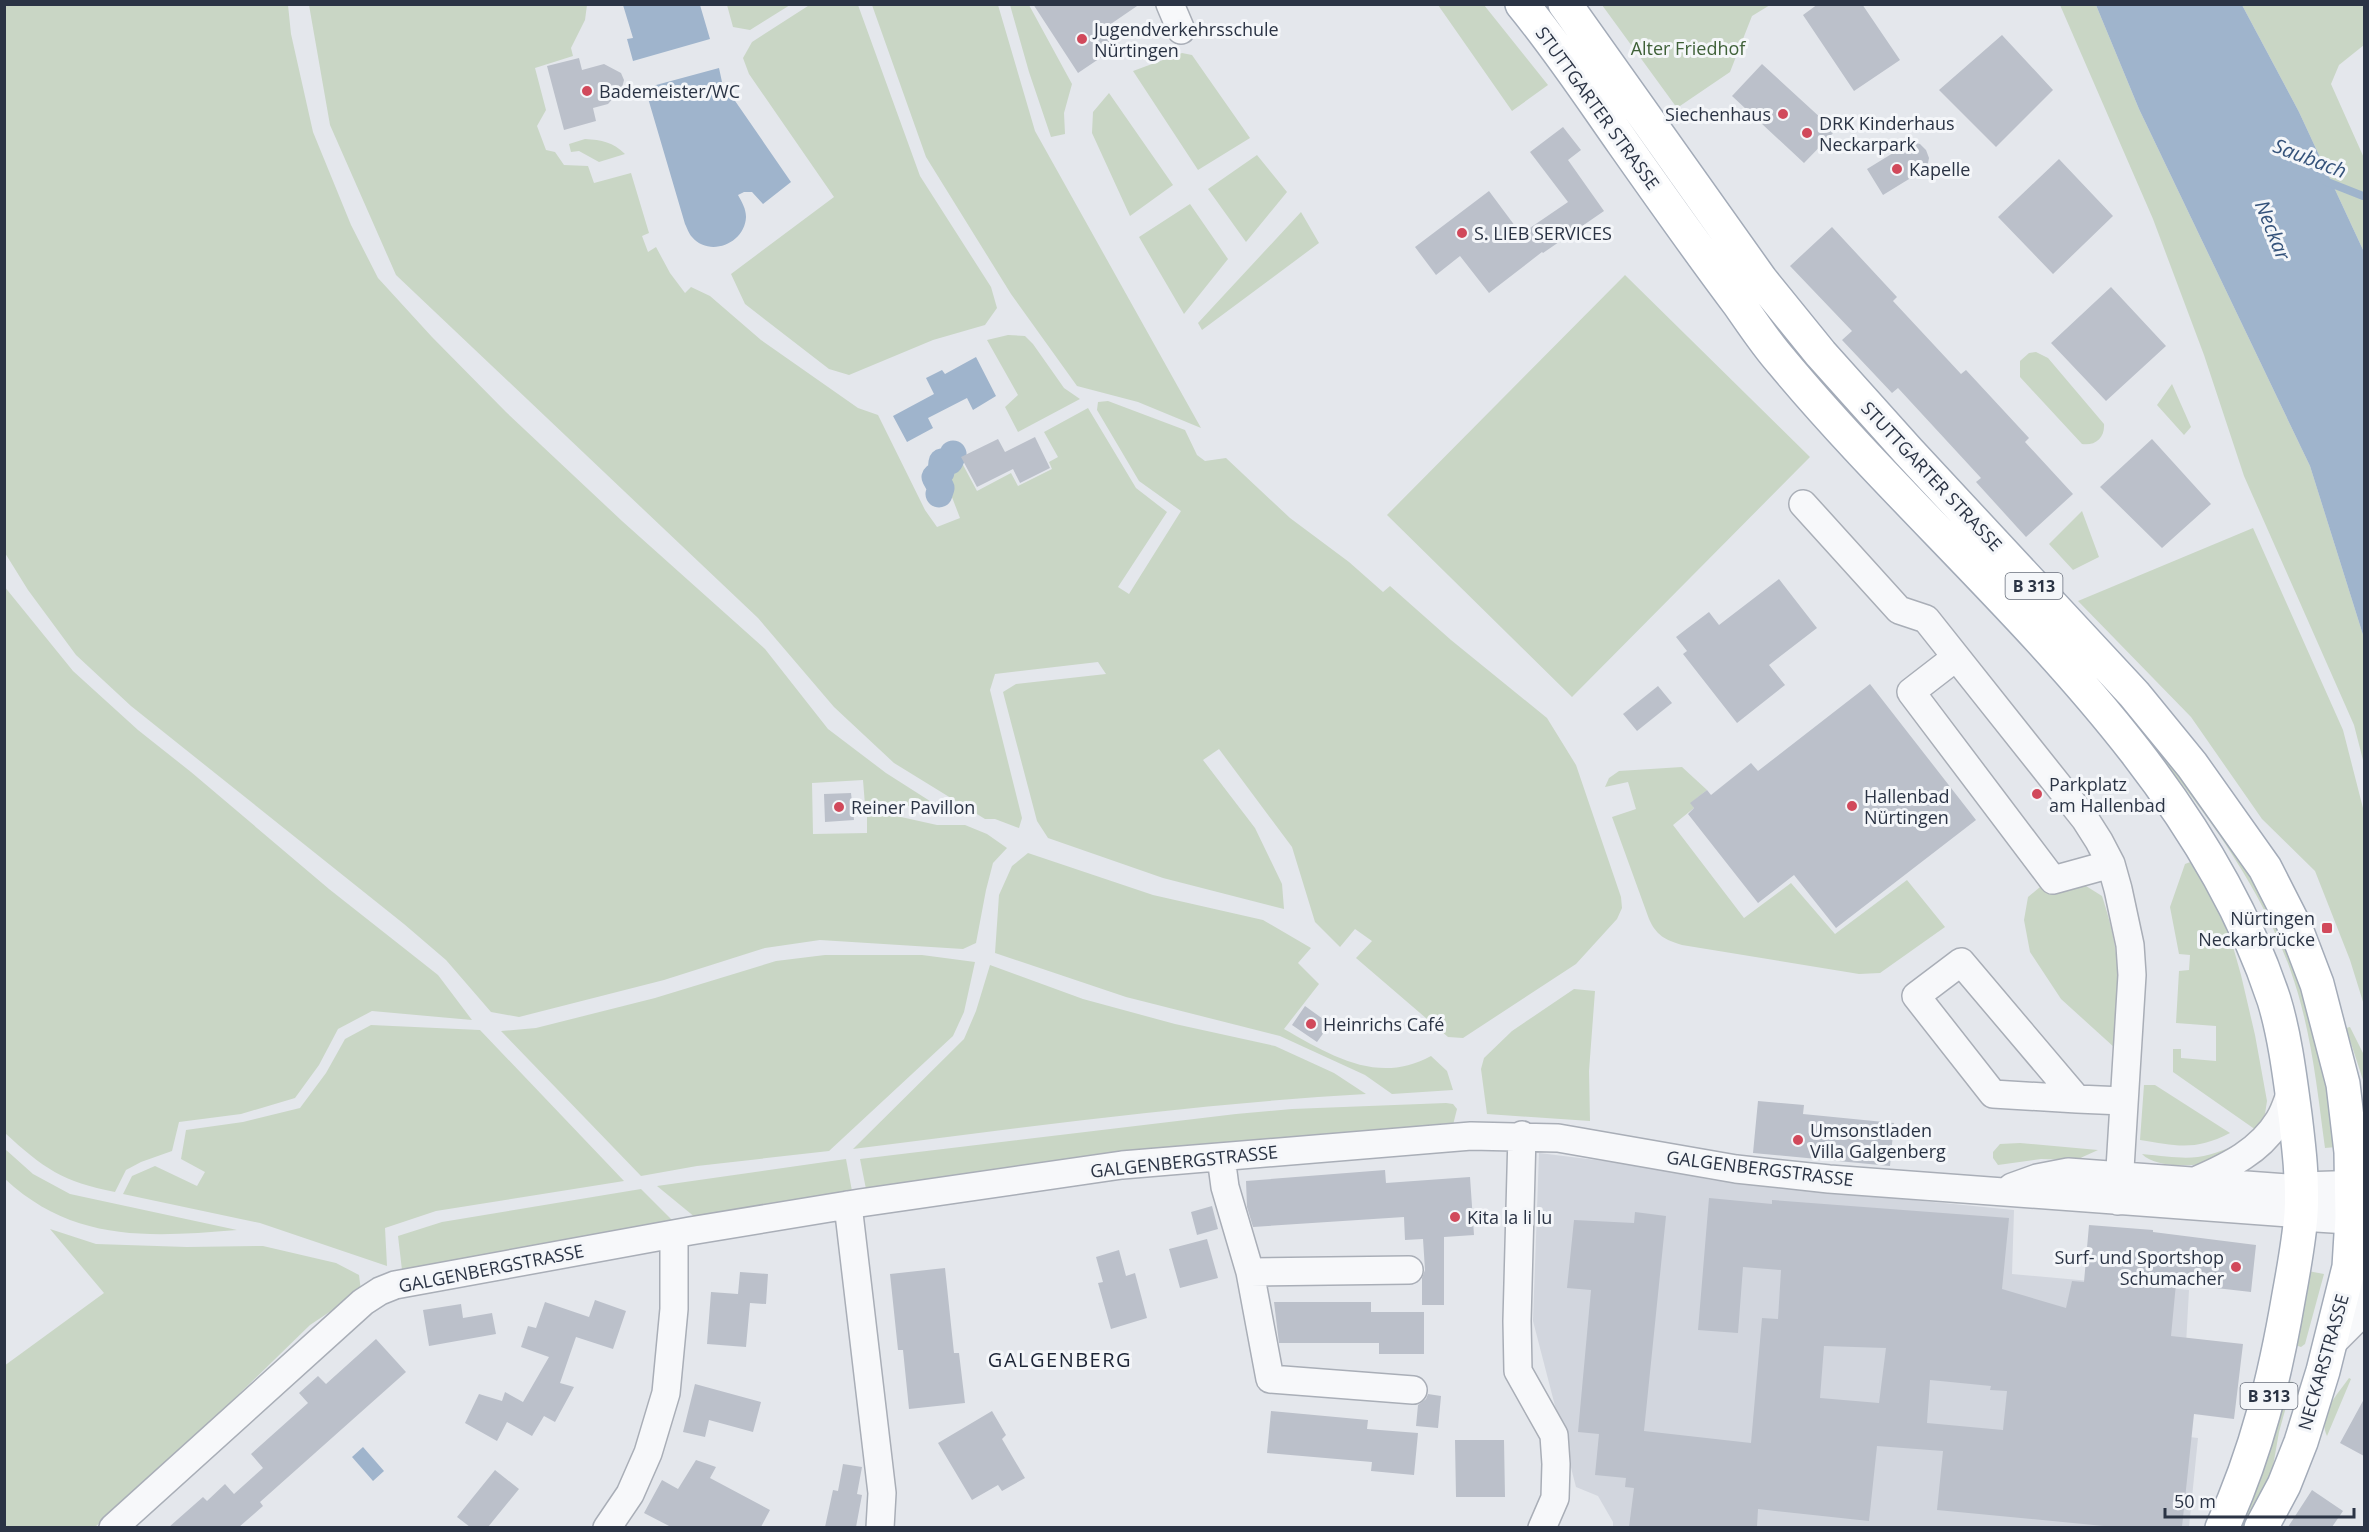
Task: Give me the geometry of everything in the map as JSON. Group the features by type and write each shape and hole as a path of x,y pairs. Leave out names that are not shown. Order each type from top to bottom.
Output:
{"main road":[{"name":"STUTTGARTER STRASSE","path":"1522,4 1554,43 1698,249 1780,360 1845,434 2079,683 2112,721 2185,821 2220,877 2260,963 2276,1006 2292,1089 2301,1202"},
{"name":"STUTTGARTER STRASSE","path":"1566,4 1761,280 1814,345 1908,451 2134,694 2192,765 2265,868 2296,929 2317,984 2343,1084 2358,1202"},
{"name":"B 313","path":"2222,1527 2241,1485 2259,1434 2278,1359 2296,1258 2301,1202"},
{"name":"NECKARSTRASSE","path":"2260,1527 2284,1485 2301,1442 2323,1371 2349,1267 2358,1202"},
{"path":"2278,1359 2323,1371"}],"street":[{"path":"1170,4 1181,30"},
{"path":"1803,504 1899,610 1926,619 2085,819 2111,864 2125,921 2132,975 2119,1188"},
{"path":"1955,658 1911,692 2005,820 2052,880 2111,864"},
{"path":"2077,1099 1961,962 1916,996 1994,1094 2077,1099 2123,1101"},
{"path":"2343,1084 2364,1113"},
{"name":"GALGENBERGSTRASSE","path":"2193,1181 2235,1163 2261,1142 2280,1119 2292,1089"},
{"path":"1522,1135 1517,1321 1518,1371 1554,1436 1556,1464 1555,1498 1542,1527"},
{"name":"GALGENBERGSTRASSE","path":"112,1527 363,1302 380,1291 395,1285 848,1205 1122,1165 1471,1136 1522,1135 1558,1138 1736,1168 1829,1179 2000,1191 2037,1178 2068,1172 2119,1188 2301,1202"},
{"path":"1221,1157 1225,1187 1250,1272 1270,1379 1413,1390"},
{"name":"GALGENBERGSTRASSE","path":"2119,1188 2193,1181 2301,1202"},
{"path":"2301,1202 2358,1202"},
{"path":"848,1205 882,1493 880,1527"},
{"path":"607,1527 630,1494 648,1453 666,1393 674,1309 674,1234"},
{"path":"1250,1272 1410,1270"},
{"path":"2332,1339 2353,1318 2364,1288"}],"shaded area":[{"path":"1539,1153 1645,1166 1711,1180 2014,1210 2012,1274 2189,1290 2181,1436 2198,1438 2189,1527 1613,1527 1613,1522 1598,1496 1576,1487 1533,1321"}],"green space":[{"path":"5,4 288,5 291,34 313,132 351,225 378,278 506,412 622,521 765,649 828,729 886,773 944,810 893,804 865,805 863,780 812,783 813,834 867,833 867,815 892,815 937,825 965,825 987,834 1007,848 993,863 976,943 963,949 820,940 765,948 664,980 519,1017 491,1012 446,960 131,706 76,655 28,590 5,553"},
{"path":"727,4 790,5 750,30 733,27"},
{"path":"811,4 858,5 920,176 991,287 997,308 985,325 933,340 849,375 829,369 745,304 731,274 834,197 749,74 743,58 752,42"},
{"path":"309,5 587,5 585,20 571,48 573,56 535,68 546,110 537,126 546,150 555,152 564,165 588,166 594,183 631,173 649,233 642,236 648,252 656,247 670,273 685,293 691,287 710,296 761,340 858,408 878,415 925,510 937,527 960,518 945,479 962,463 977,491 1011,473 1018,486 1052,469 1049,462 1058,457 1044,432 1088,408 1136,488 1167,512 1118,587 1129,594 1181,511 1139,481 1097,410 1098,402 1108,401 1185,430 1197,455 1205,461 1226,458 1290,518 1349,562 1383,592 1390,586 1451,640 1547,718 1576,765 1621,897 1622,908 1617,919 1576,964 1463,1038 1448,1037 1356,958 1372,941 1355,929 1340,947 1315,922 1292,847 1219,749 1203,760 1255,828 1282,884 1284,909 1163,878 1048,838 1037,821 1003,692 1016,684 1106,674 1098,662 995,674 990,690 1022,818 1019,828 995,819 985,819 894,763 834,707 758,618 396,275 330,125"},
{"path":"872,5 998,5 1035,131 1201,428 1138,402 1077,386 1011,294 926,157"},
{"path":"1010,5 1029,5 1072,84 1064,113 1065,134 1051,137"},
{"path":"1438,5 1484,5 1548,85 1512,111"},
{"name":"Alter Friedhof","path":"1602,5 1770,5 1752,16 1730,72 1677,108"},
{"path":"2060,5 2096,5 2139,109 2310,466 2364,638 2364,764 2354,725 2244,476 2204,355 2153,219"},
{"path":"2242,5 2364,5 2364,45 2339,65 2331,84 2364,158 2364,252 2299,112"},
{"path":"1182,53 1192,55 1250,138 1198,170 1133,71"},
{"path":"1109,93 1173,185 1130,216 1092,133 1093,112"},
{"path":"585,139 607,142 625,154 599,162 579,151 571,152 569,144"},
{"path":"1257,155 1287,192 1246,242 1208,189"},
{"path":"1190,204 1228,259 1184,314 1139,237"},
{"path":"1301,212 1319,243 1202,330 1198,323"},
{"path":"1625,275 1810,457 1572,697 1387,515"},
{"path":"1008,335 1025,336 1064,388 1080,399 1018,432 1005,407 1018,395 987,340"},
{"path":"2036,352 2048,358 2104,424 2103,433 2098,440 2091,444 2082,444 2020,377 2020,361 2029,353"},
{"path":"2172,384 2191,427 2184,435 2157,405"},
{"path":"2082,511 2099,557 2073,570 2049,544"},
{"path":"2253,528 2343,730 2364,812 2364,1005 2350,960 2315,871 2262,819 2191,717 2078,601"},
{"path":"4,586 73,671 138,730 329,889 438,975 472,1020 372,1011 338,1029 319,1065 295,1098 241,1114 179,1122 172,1151 126,1170 115,1192 81,1183 55,1172 31,1156 5,1133"},
{"path":"2059,633 2157,743 2260,889 2295,965 2324,1056 2336,1147 2325,1148 2308,1035 2290,969 2270,922 2246,877 2188,792"},
{"path":"1682,767 1707,790 1691,803 1694,808 1673,825 1744,918 1791,883 1835,934 1907,880 1945,927 1880,973 1859,974 1682,945 1666,939 1658,933 1649,919 1612,817 1636,809 1628,782 1605,787 1609,778 1619,771"},
{"path":"1028,853 1153,895 1263,920 1311,948 1298,963 1319,984 1284,1029 1320,1049 1356,1064 1392,1068 1431,1056 1447,1071 1453,1090 1392,1094 1365,1075 1280,1036 1126,997 995,953 999,895 1012,866"},
{"path":"2193,861 2230,936 2241,975 2267,1101 2265,1114 2256,1130 2173,1072 2173,1049 2181,1049 2181,1058 2216,1061 2216,1026 2176,1023 2179,971 2189,970 2190,955 2179,954 2170,907 2185,864"},
{"path":"2086,886 2102,896 2113,936 2119,988 2115,1048 2061,999 2030,952 2024,920 2028,897 2040,887 2054,891"},
{"path":"825,955 922,955 975,962 964,1012 953,1036 829,1151 697,1166 641,1176 501,1031 536,1028 655,998 776,961"},
{"path":"990,965 1083,999 1175,1024 1275,1046 1334,1073 1366,1094 1173,1110 853,1149 964,1039 976,1011"},
{"path":"1574,989 1595,991 1589,1071 1590,1121 1487,1114 1481,1069 1484,1058 1512,1031"},
{"path":"371,1025 480,1030 624,1181 436,1211 385,1228 387,1266 260,1223 123,1194 132,1176 155,1166 197,1186 205,1172 181,1159 186,1130 243,1122 300,1108 326,1073 345,1039"},
{"path":"2350,1027 2364,1055 2364,1083 2346,1028"},
{"path":"2144,1085 2155,1085 2230,1133 2206,1143 2186,1146 2140,1140"},
{"path":"1453,1104 1457,1109 1453,1125 866,1189 860,1159 1236,1114 1292,1109"},
{"path":"2020,1143 2098,1150 2076,1160 2041,1159 1998,1165 1993,1158 1993,1152 2000,1144"},
{"path":"2239,1143 2246,1146 2216,1160 2199,1164 2163,1164 2142,1154 2192,1158 2213,1154"},
{"path":"5,1149 33,1174 70,1194 237,1230 144,1234 86,1225 58,1215 31,1200 5,1179"},
{"path":"846,1159 852,1191 696,1218 657,1186"},
{"path":"641,1189 675,1223 402,1270 398,1236 442,1222"},
{"path":"50,1229 96,1244 187,1247 263,1246 336,1263 359,1275 361,1291 310,1325 154,1477 95,1527 5,1527 4,1366 104,1293"},
{"path":"2308,1271 2324,1274 2305,1344 2301,1347 2295,1345"},
{"path":"2349,1378 2351,1379 2327,1436 2326,1413"},
{"path":"2286,1381 2293,1382 2279,1432 2272,1472 2262,1498 2246,1527 2236,1528"}],"water":[{"path":"623,5 700,5 710,39 633,61 627,39 633,38"},
{"name":"Neckar","path":"2096,5 2242,5 2299,112 2364,252 2364,638 2310,466 2139,109"},
{"path":"719,68 722,82 791,182 763,204 752,192 738,195 745,211 744,226 733,240 717,247 699,243 691,236 685,224 645,88"},
{"path":"976,357 996,396 973,410 967,398 928,418 933,428 907,442 893,416 934,394 926,378 942,370 945,374"},
{"path":"363,1447 384,1471 373,1481 352,1457"}],"building":[{"name":"Jugendverkehrsschule Nürtingen","path":"1033,4 1140,4 1102,30 1115,48 1078,73"},
{"path":"1818,4 1862,4 1900,60 1854,91 1803,15"},
{"path":"2002,35 2053,90 1996,147 1939,90"},
{"name":"Bademeister/WC","path":"579,58 582,70 604,64 621,73 624,80 622,88 608,104 593,108 596,121 564,130 547,66"},
{"name":"Siechenhaus","path":"1762,64 1835,131 1804,163 1732,96"},
{"path":"1563,127 1581,150 1568,160 1604,211 1542,252 1489,293 1460,256 1436,275 1415,247 1489,191 1521,234 1568,202 1530,152"},
{"name":"Kapelle","path":"1911,142 1920,144 1926,150 1929,158 1927,168 1883,195 1867,169"},
{"path":"2059,159 2113,216 2053,274 1998,217"},
{"path":"1832,227 1897,297 1893,301 1961,374 1966,370 2029,438 2025,442 2073,494 2026,537 1976,482 1981,478 1898,388 1892,393 1842,340 1852,331 1790,266"},
{"path":"2111,287 2166,346 2106,401 2051,343"},
{"path":"1035,437 1050,468 1020,483 1013,469 977,487 961,457 998,439 1005,452"},
{"path":"2152,439 2211,504 2162,548 2100,487"},
{"path":"1779,579 1817,628 1769,665 1785,685 1737,723 1683,654 1687,651 1676,637 1709,612 1719,625"},
{"name":"Hallenbad Nürtingen","path":"1870,684 1976,820 1836,928 1794,875 1758,903 1688,814 1694,808 1690,803 1707,790 1711,795 1751,763 1758,771"},
{"path":"1658,686 1672,703 1637,731 1623,714"},
{"name":"Reiner Pavillon","path":"851,793 854,820 825,822 824,794"},
{"name":"Heinrichs Café","path":"1305,1006 1330,1024 1317,1042 1292,1025"},
{"path":"1758,1101 1804,1105 1803,1114 1894,1123 1890,1166 1753,1153"},
{"path":"1385,1170 1386,1183 1470,1177 1474,1235 1444,1237 1444,1305 1422,1305 1422,1278 1425,1270 1423,1239 1405,1240 1404,1217 1253,1227 1247,1207 1246,1181"},
{"path":"1709,1198 1772,1204 1772,1200 2009,1218 2002,1289 2066,1308 2072,1281 2084,1282 2089,1225 2153,1230 2153,1232 2256,1245 2251,1292 2216,1288 2218,1278 2177,1273 2171,1336 2243,1344 2234,1419 2194,1414 2182,1527 2114,1527 1937,1510 1943,1451 1877,1446 1869,1521 1758,1509 1757,1527 1629,1527 1634,1488 1625,1487 1626,1478 1595,1475 1599,1434 1578,1432 1591,1290 1567,1288 1574,1220 1634,1223 1635,1212 1666,1216 1644,1431 1751,1443 1762,1318 1778,1319 1781,1270 1743,1267 1738,1333 1698,1330","holes":["1824,1346 1886,1348 1879,1403 1820,1398","1930,1380 1991,1386 1990,1390 2007,1391 2003,1430 1927,1423"]},
{"path":"1212,1206 1218,1229 1197,1235 1191,1212"},
{"path":"1207,1239 1218,1278 1180,1288 1169,1249"},
{"path":"1119,1250 1126,1276 1135,1273 1147,1318 1111,1329 1098,1283 1103,1282 1096,1257"},
{"path":"945,1268 954,1353 959,1353 965,1403 909,1409 903,1350 898,1350 890,1274"},
{"path":"740,1272 768,1274 766,1304 750,1303 746,1347 707,1344 711,1292 738,1294"},
{"path":"595,1300 626,1311 613,1349 576,1337 560,1383 574,1387 555,1422 544,1416 532,1436 507,1422 497,1441 465,1423 479,1394 502,1401 505,1392 523,1402 549,1357 521,1347 528,1326 536,1328 545,1302 589,1317"},
{"path":"1274,1302 1371,1302 1371,1312 1424,1312 1424,1354 1379,1354 1379,1343 1279,1343"},
{"path":"461,1304 463,1318 492,1313 496,1334 429,1346 423,1310"},
{"path":"376,1339 406,1372 260,1502 263,1506 239,1527 169,1527 203,1497 207,1501 225,1484 234,1494 263,1468 251,1454 308,1403 299,1393 318,1376 326,1384"},
{"path":"695,1384 761,1402 753,1432 709,1420 705,1437 683,1432"},
{"path":"1428,1394 1441,1396 1438,1428 1416,1426 1418,1405 1426,1399"},
{"path":"2364,1399 2364,1456 2340,1443"},
{"path":"992,1411 1006,1435 1002,1439 1025,1478 1002,1491 998,1485 972,1500 938,1443"},
{"path":"1271,1411 1368,1420 1367,1429 1418,1433 1414,1475 1371,1471 1372,1462 1267,1453"},
{"path":"1455,1440 1504,1440 1505,1497 1456,1497"},
{"path":"696,1460 716,1467 710,1478 770,1510 761,1527 671,1527 644,1513 662,1480 678,1489"},
{"path":"843,1464 862,1467 857,1494 862,1495 856,1527 825,1527 833,1490 838,1491"},
{"path":"495,1470 519,1489 488,1527 470,1527 457,1517"},
{"path":"2312,1490 2343,1511 2332,1527 2288,1527"}],"waterway":[{"name":"Saubach","path":"2325,181 2363,196"},
{"path":"939,494 941,488 935,477 941,472 942,462 950,461 953,454"}],"place":[{"name":"Jugendverkehrsschule Nürtingen","path":"1082,39"},
{"name":"Bademeister/WC","path":"587,91"},
{"name":"Siechenhaus","path":"1783,114"},
{"name":"DRK Kinderhaus Neckarpark","path":"1807,133"},
{"name":"Kapelle","path":"1897,169"},
{"name":"S. LIEB SERVICES","path":"1462,233"},
{"name":"Parkplatz am Hallenbad","path":"2037,794"},
{"name":"Hallenbad Nürtingen","path":"1852,806"},
{"name":"Reiner Pavillon","path":"839,807"},
{"name":"Nürtingen Neckarbrücke","path":"2327,928"},
{"name":"Heinrichs Café","path":"1311,1024"},
{"name":"Umsonstladen Villa Galgenberg","path":"1798,1140"},
{"name":"Kita la li lu","path":"1455,1217"},
{"name":"Surf- und Sportshop Schumacher","path":"2236,1267"}],"district":[{"name":"GALGENBERG","path":"1060,1359"}]}
